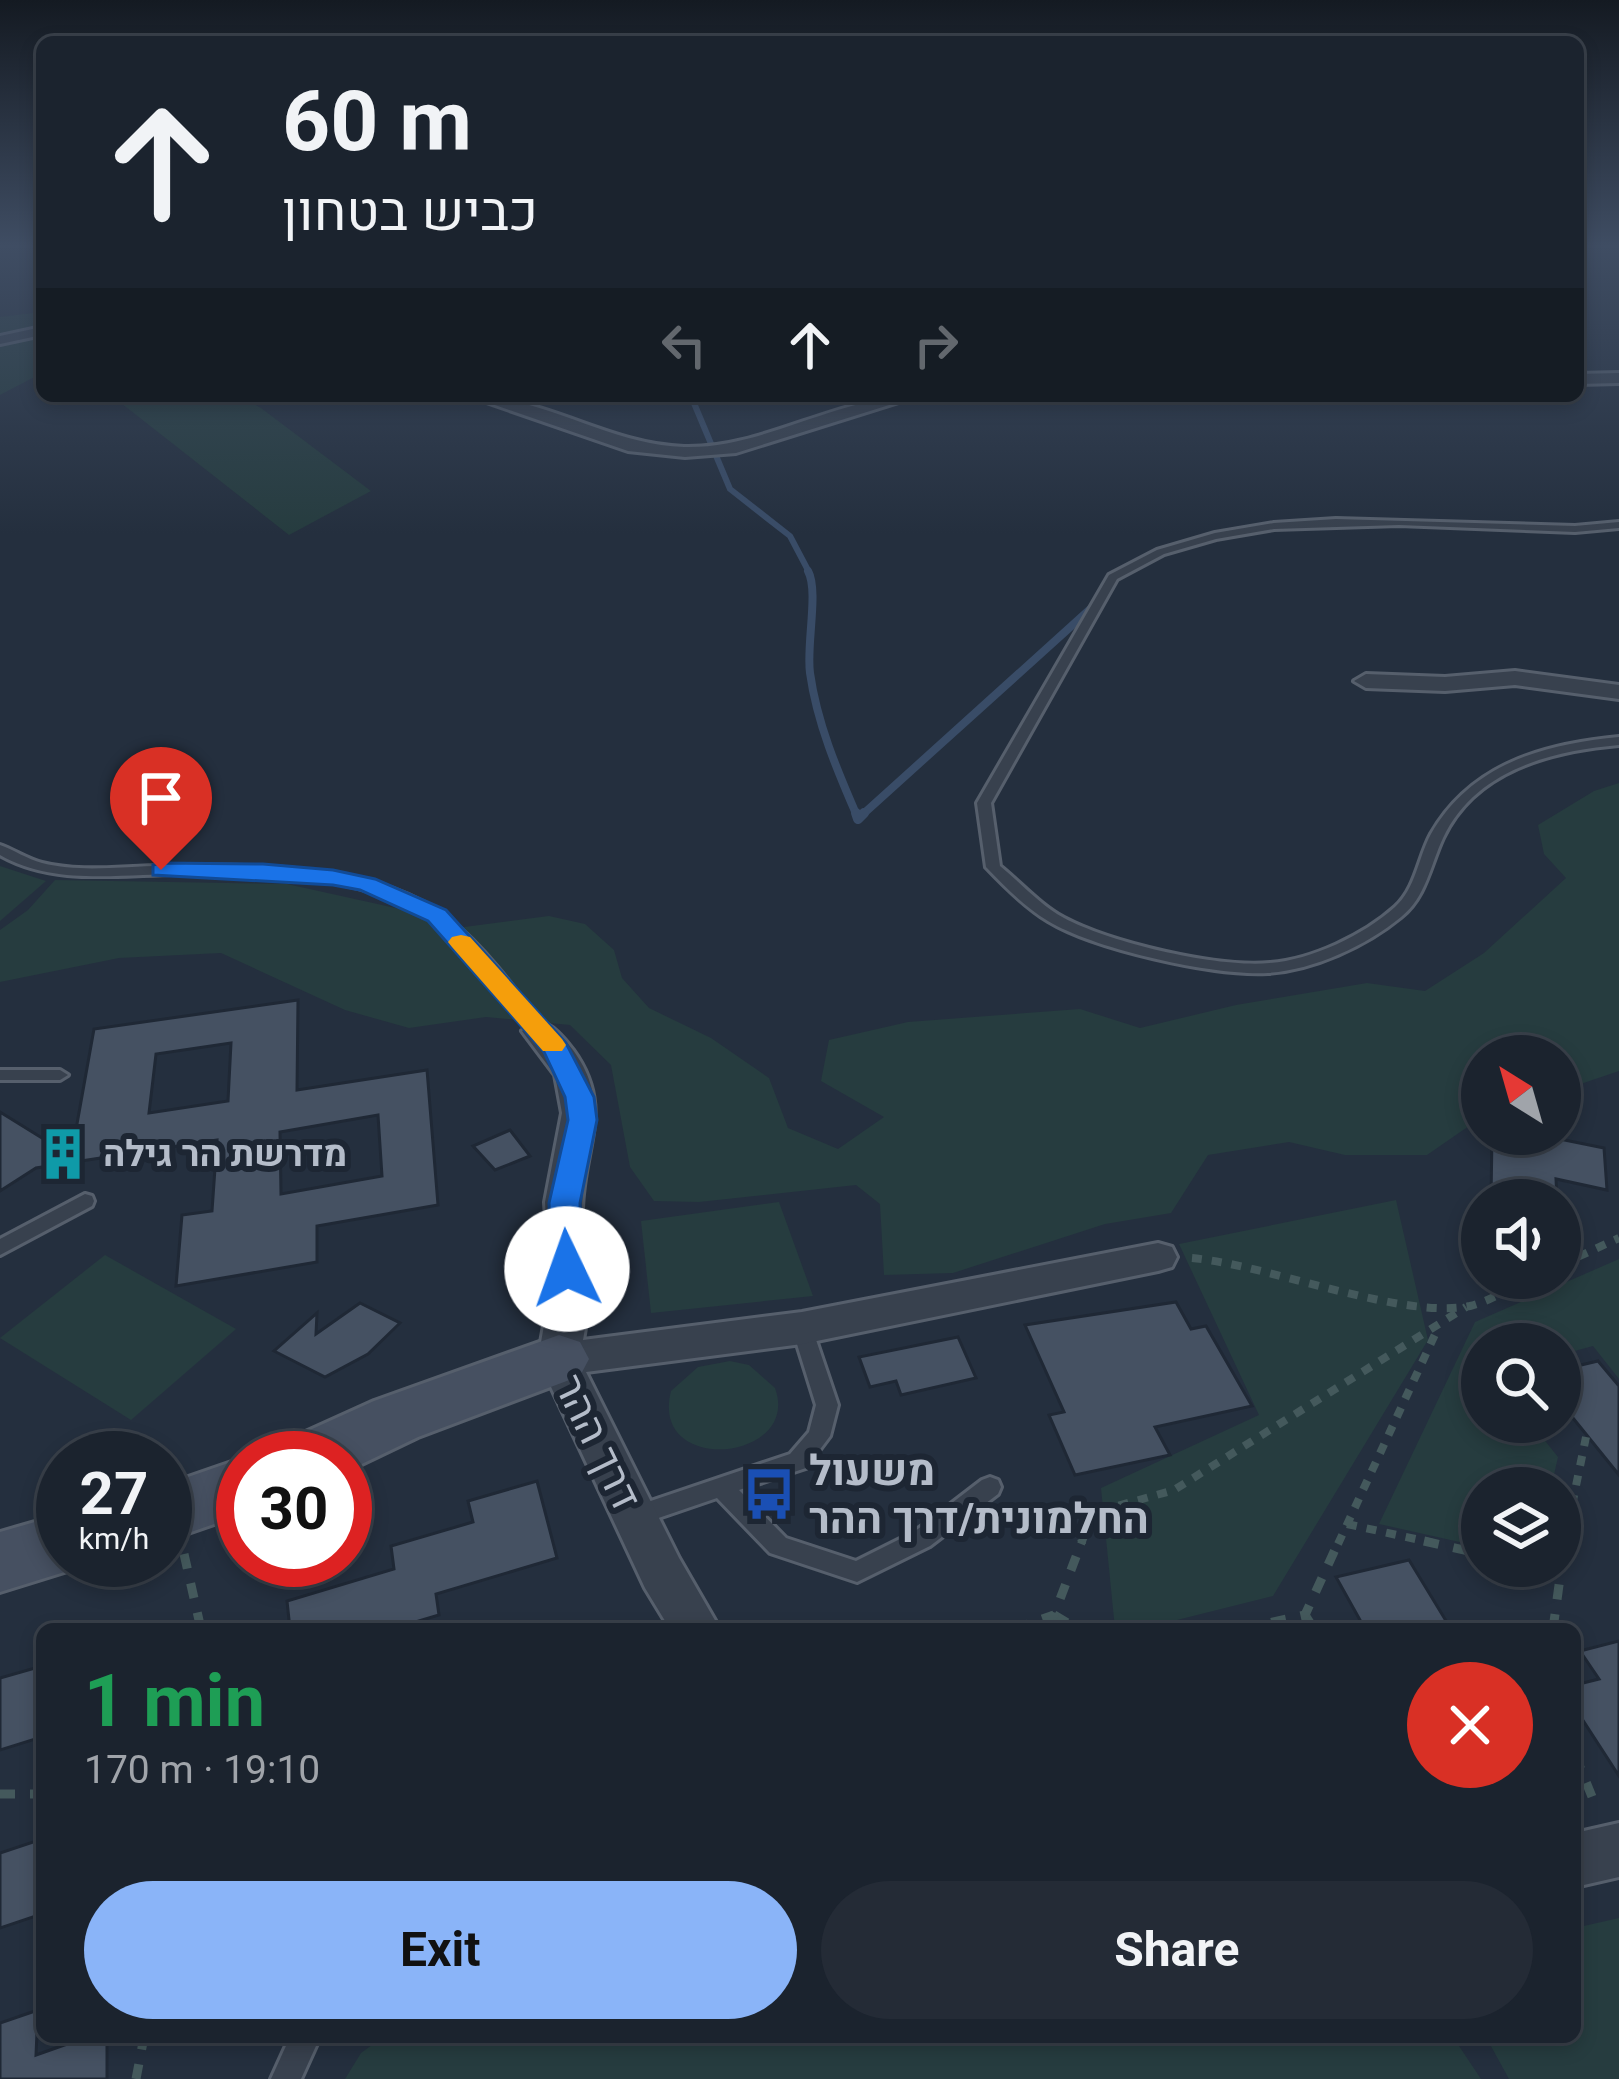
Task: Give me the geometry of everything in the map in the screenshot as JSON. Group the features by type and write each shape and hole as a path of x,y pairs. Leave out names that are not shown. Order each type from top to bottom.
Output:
{"street":[{"path":"1584,379 1619,378"},
{"path":"500,402 616,442 685,452 730,449 828,415 884,402"},
{"path":"1366,681 1445,684 1515,678 1619,692"},
{"path":"538,1031 556,1049 579,1097 582,1120 564,1203 569,1303 559,1359 802,1328 1158,1256"},
{"name":"דרך ההר","path":"370,1431 559,1359 634,1516 693,1623"},
{"path":"0,1562 36,1552"}],"lane":[{"path":"1619,525 1574,529 1269,526 1192,540 1139,559 1113,577 984,802 993,867 1062,923 1161,955 1271,968 1358,939 1406,906 1439,832 1486,778 1519,758 1568,745 1619,740"},
{"path":"0,849 26,863 60,869 263,871 367,884 437,915 538,1031"},
{"path":"0,1075 61,1075"},
{"path":"0,1248 85,1201"},
{"path":"634,1516 799,1461 819,1436 827,1405 802,1328"},
{"path":"721,1487 778,1546 857,1572 922,1539 990,1486"},
{"path":"286,2079 302,2043"}],"path":[{"path":"1581,1255 1619,1238"},
{"path":"1158,1256 1228,1259 1414,1304 1466,1307"},
{"path":"1054,1615 1093,1513 1174,1490 1484,1299"},
{"path":"1305,1615 1439,1327"},
{"path":"1580,1467 1586,1437"},
{"path":"1347,1524 1461,1549"},
{"path":"190,1587 199,1623"},
{"path":"1554,1623 1557,1587"},
{"path":"1031,1623 1054,1615 1068,1623"},
{"path":"1270,1623 1305,1615"},
{"path":"1305,1615 1310,1623"},
{"path":"1581,1777 1602,1854"},
{"path":"0,1794 36,1794"},
{"path":"136,2079 143,2043"}],"green space":[{"path":"0,340 36,340 36,376 0,395"},
{"path":"120,402 250,402 371,491 289,535"},
{"path":"1619,783 1619,1071 1581,1084 1581,1035 1461,1035 1461,1132 1427,1155 1345,1155 1289,1142 1208,1155 1171,1213 1105,1224 953,1273 884,1275 880,1204 856,1185 699,1202 654,1201 630,1167 611,1065 570,1025 486,1017 409,1028 345,1010 221,953 119,958 0,982 0,930 28,910 55,880 287,884 409,911 449,929 549,916 585,924 614,950 622,978 649,1008 711,1038 769,1078 788,1128 838,1149 884,1117 821,1081 829,1040 908,1022 1080,1009 1140,1028 1236,1005 1367,983 1425,991 1484,953 1566,878 1544,854 1538,825 1594,791"},
{"path":"0,866 46,881 0,921"},
{"path":"1396,1200 1428,1340 1273,1596 1165,1623 1114,1623 1101,1488 1259,1415 1179,1244"},
{"path":"779,1202 813,1296 651,1313 641,1221"},
{"path":"105,1255 236,1329 131,1420 0,1338"},
{"path":"1619,1259 1619,1379 1593,1346 1581,1349 1581,1323 1475,1323 1528,1299 1581,1299 1581,1276"},
{"path":"1461,1351 1461,1443 1547,1443 1558,1457 1556,1467 1461,1467 1461,1542 1379,1524"},
{"path":"730,1361 749,1365 775,1388 777,1413 767,1431 748,1444 701,1447 682,1437 670,1419 671,1391 698,1367"},
{"path":"1619,1918 1619,2079 1509,2079 1489,2043 1581,2043 1581,1927"},
{"path":"375,2043 1457,2043 1481,2079 345,2079 361,2053"}],"building":[{"name":"מדרשת הר גילה","path":"298,1000 297,1090 427,1070 438,1205 317,1226 317,1262 176,1286 182,1215 212,1211 217,1140 36,1168 0,1191 0,1112 42,1138 75,1135 94,1029","holes":["231,1043 228,1101 149,1113 156,1054","378,1115 382,1176 281,1194 280,1132"]},
{"path":"510,1130 530,1156 495,1170 473,1146"},
{"path":"1581,1143 1604,1148 1607,1190 1581,1184 1581,1179 1491,1179 1492,1155 1581,1155"},
{"path":"1176,1302 1191,1329 1206,1326 1252,1406 1155,1427 1170,1455 1075,1475 1049,1415 1064,1412 1025,1325"},
{"path":"360,1303 400,1323 368,1354 325,1377 274,1351 317,1313 316,1334"},
{"path":"958,1337 976,1378 901,1395 896,1381 870,1387 859,1357"},
{"path":"1598,1361 1619,1386 1619,1475 1581,1428 1581,1365"},
{"path":"537,1481 557,1558 436,1594 439,1615 412,1623 289,1623 287,1601 334,1587 372,1587 372,1576 394,1569 391,1546 473,1522 468,1501"},
{"path":"1409,1560 1447,1623 1362,1623 1336,1577"},
{"path":"1619,1641 1619,1776 1581,1717 1581,1684 1599,1679 1581,1651"},
{"path":"36,1668 36,1739 0,1750 0,1678"},
{"path":"36,1841 36,1916 0,1928 0,1853"},
{"path":"36,2011 36,2055 70,2043 107,2043 107,2079 0,2079 0,2023"}],"waterway":[{"path":"694,402 730,489 790,536 810,574"},
{"path":"808,571 813,692 857,816"},
{"path":"861,816 1098,602"},
{"path":"861,816 864,813"},
{"path":"857,816 861,816"}],"slow traffic":[{"path":"461,942 553,1045"}],"place":[{"name":"מדרשת הר גילה","path":"63,1154"},
{"name":"משעול החלמונית/דרך ההר","path":"769,1494"}],"route":[{"path":"161,870 263,871 333,878 367,884 437,915 556,1049 579,1097 582,1120 564,1203 567,1269"}]}
